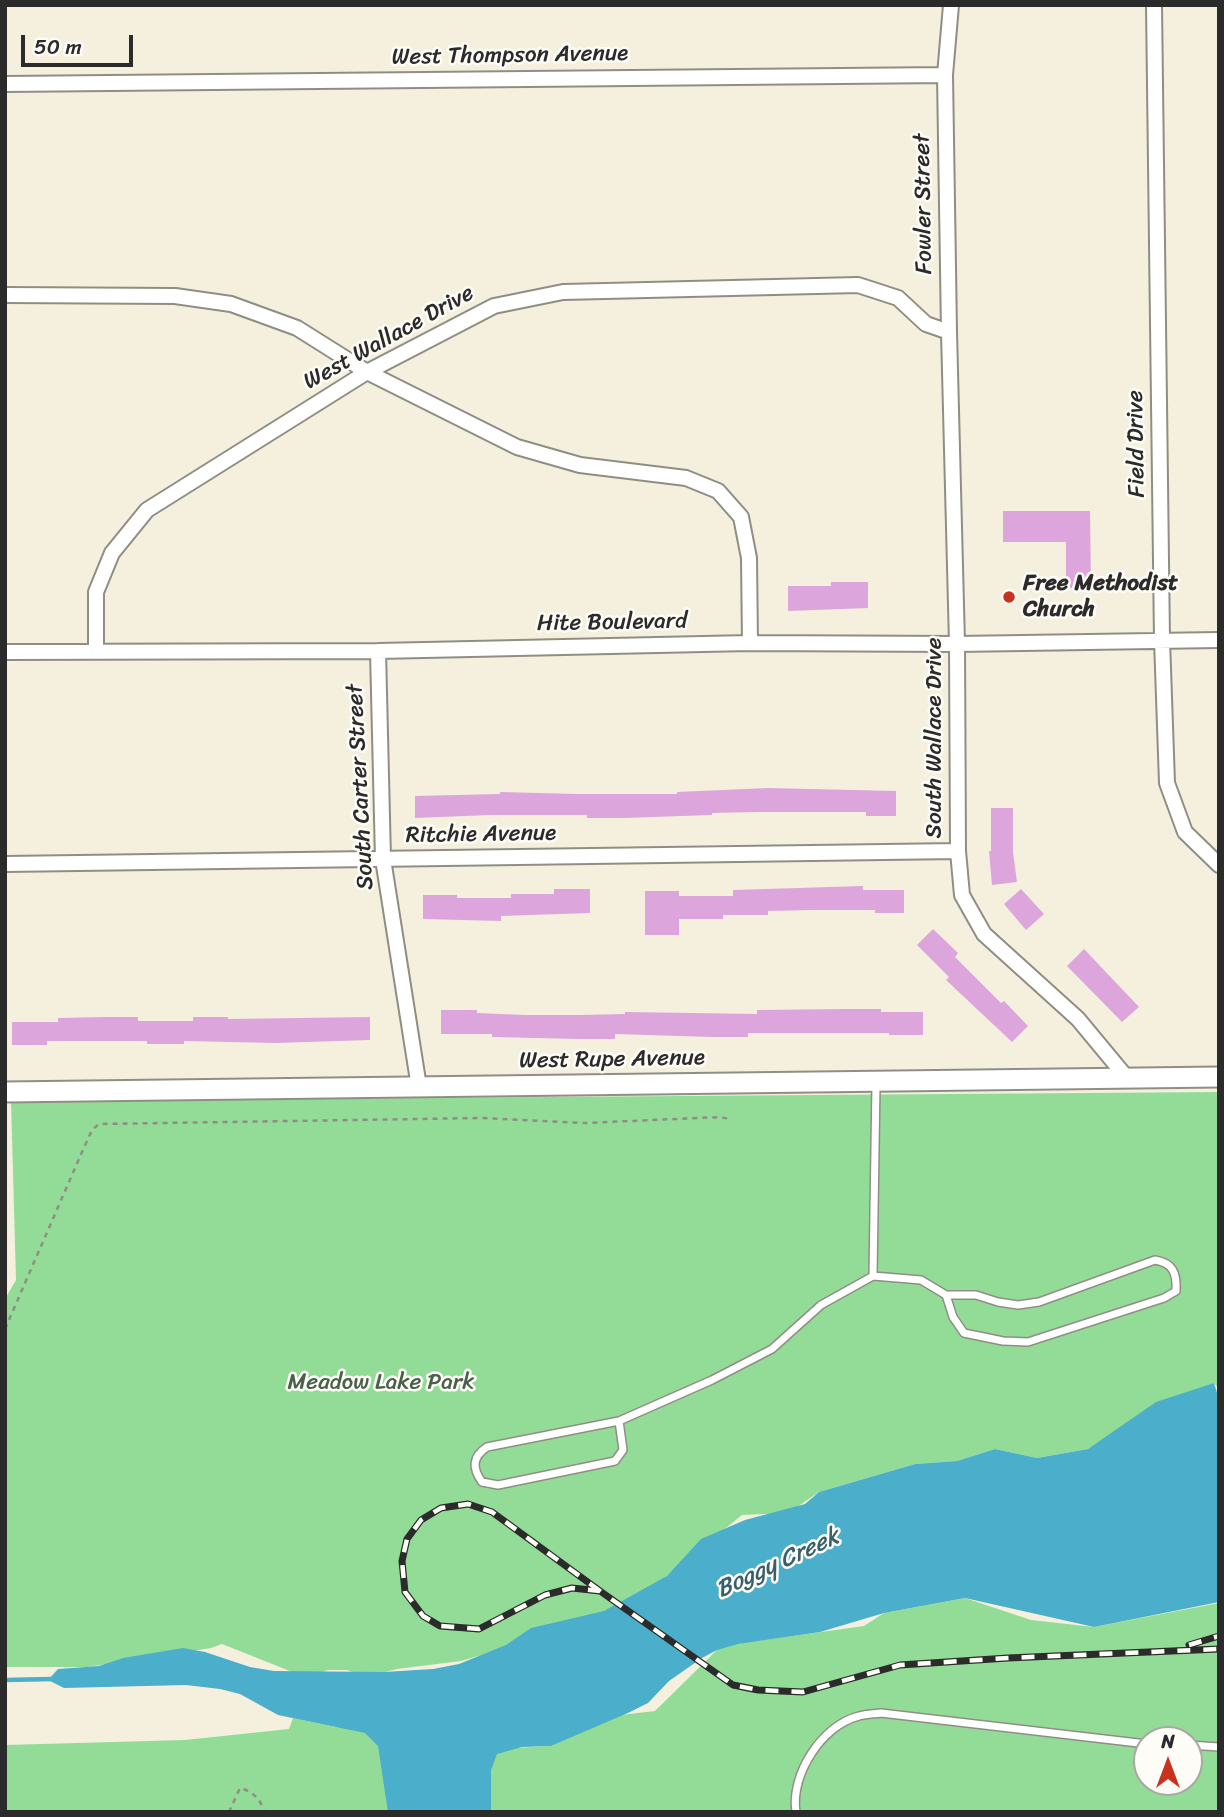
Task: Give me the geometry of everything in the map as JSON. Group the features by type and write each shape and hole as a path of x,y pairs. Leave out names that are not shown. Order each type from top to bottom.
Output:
{"street":[{"path":"945,75 951,5"},
{"name":"Field Drive","path":"1154,5 1162,640 1167,783 1185,832 1219,865"},
{"name":"West Thompson Avenue","path":"5,84 945,75"},
{"name":"Fowler Street","path":"945,75 948,332"},
{"name":"West Wallace Drive","path":"96,651 96,593 112,553 146,510 367,372 494,306 563,292 858,285 898,298 926,324 948,332"},
{"path":"5,295 175,296 231,304 297,328 367,372 517,447 580,465 686,478 718,491 741,517 749,558 750,643"},
{"name":"South Wallace Drive","path":"948,332 957,644 958,851 962,895 984,934 1078,1019 1127,1078"},
{"name":"Hite Boulevard","path":"5,652 1219,640"},
{"name":"South Carter Street","path":"378,650 383,859 419,1087"},
{"name":"Ritchie Avenue","path":"5,864 958,851"},
{"name":"West Rupe Avenue","path":"5,1091 1219,1077"}],"lane":[{"path":"873,1276 876,1081"},
{"path":"619,1421 623,1450 615,1461 498,1485 482,1482 473,1465 478,1453 487,1447 619,1421 712,1380 772,1349 821,1305 873,1276 921,1280 946,1295 976,1295 1018,1305 1039,1302 1155,1260 1166,1262 1174,1269 1177,1280 1176,1291 1164,1298 1028,1342 1003,1341 964,1333 953,1317 946,1295"},
{"path":"796,1812 796,1783 804,1764 820,1743 840,1724 858,1716 881,1713 1133,1742"}],"path":[{"path":"5,1329 92,1129 99,1124 481,1118 585,1123 721,1117 733,1120"},
{"path":"229,1812 240,1788 251,1791 264,1812"}],"green space":[{"name":"Meadow Lake Park","path":"1219,1092 1219,1389 1214,1383 1133,1422 1088,1449 1037,1458 995,1449 957,1461 915,1464 819,1492 788,1513 742,1515 637,1600 533,1640 461,1661 397,1669 365,1677 347,1670 328,1670 305,1677 222,1644 88,1667 5,1667 5,1299 16,1280 11,1101"},
{"path":"965,1598 1031,1620 1094,1627 1219,1603 1219,1812 5,1812 5,1745 185,1740 289,1729 293,1718 336,1727 369,1727 499,1751 551,1746 620,1715 655,1711 721,1646 864,1626 884,1613"}],"water":[{"name":"Boggy Creek","path":"1214,1383 1219,1399 1219,1602 1094,1627 965,1598 884,1613 820,1632 738,1644 717,1650 669,1681 648,1703 630,1712 551,1746 522,1747 497,1754 491,1770 491,1812 388,1812 378,1746 365,1733 278,1715 240,1694 186,1685 64,1688 48,1680 58,1669 99,1666 123,1658 183,1648 274,1671 384,1672 433,1669 459,1664 506,1645 531,1628 604,1611 667,1576 701,1539 745,1520 805,1504 819,1492 915,1464 957,1461 995,1449 1037,1458 1088,1449 1156,1402"}],"building":[{"path":"1003,511 1090,511 1091,588 1066,588 1066,542 1003,542"},
{"path":"831,582 868,582 868,608 788,611 788,586 831,586"},
{"path":"768,788 896,791 896,816 866,816 866,812 759,812 624,818 587,818 587,815 491,815 415,818 415,796 500,792 677,794"},
{"path":"991,808 1013,808 1013,852 1017,882 992,885 989,851"},
{"path":"863,886 863,890 904,890 904,913 875,913 875,910 768,911 768,915 679,919 679,935 645,935 645,891 679,891 679,896 733,896 733,890"},
{"path":"554,889 590,889 590,913 501,916 501,921 423,919 423,895 511,898 511,894 554,894"},
{"path":"1021,889 1044,914 1026,930 1004,904"},
{"path":"933,929 958,953 955,957 1028,1026 1012,1042 946,980 949,977 917,945"},
{"path":"1084,949 1139,1007 1122,1022 1067,966"},
{"path":"881,1009 881,1012 923,1012 923,1035 748,1033 748,1037 712,1037 615,1034 615,1039 579,1039 441,1034 441,1010 579,1015 625,1012 757,1014 757,1010"},
{"path":"138,1017 138,1021 193,1021 193,1017 370,1017 370,1040 276,1043 184,1041 184,1044 147,1044 147,1041 47,1041 47,1045 12,1045 12,1022 58,1022 58,1018"}],"waterway":[{"path":"5,1680 53,1679"}],"railway":[{"path":"600,1591 492,1512 468,1504 441,1508 421,1520 407,1539 402,1561 405,1592 423,1616 440,1626 479,1629 545,1595 572,1588 600,1591 733,1685 758,1690 803,1692 900,1665 1219,1649"},
{"path":"1189,1645 1219,1636"}],"place":[{"name":"Free Methodist Church","path":"1009,597"}]}
